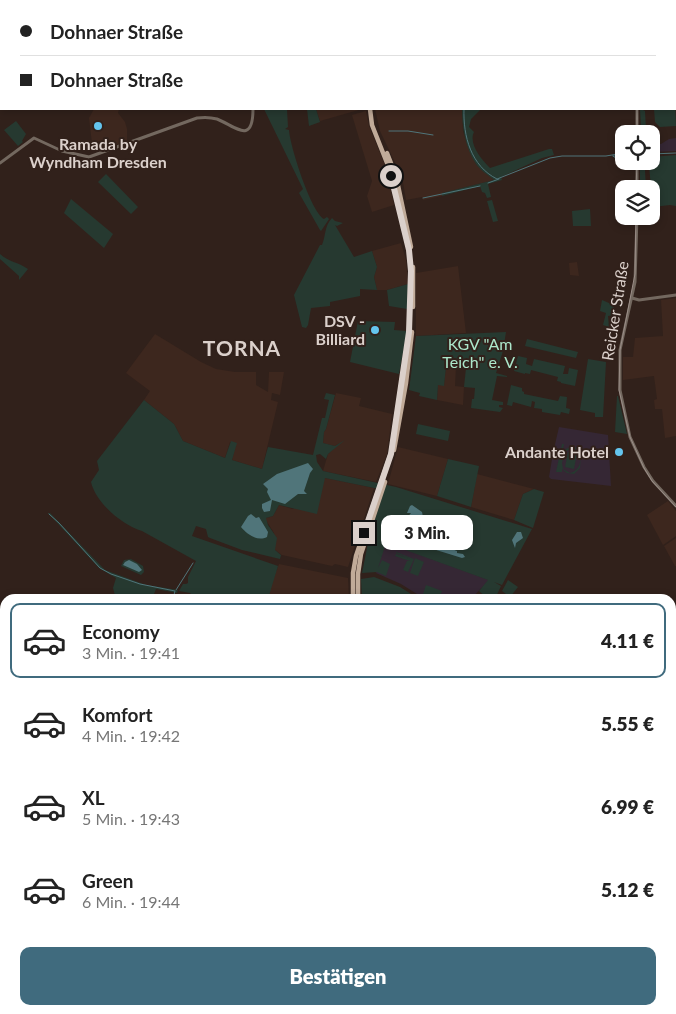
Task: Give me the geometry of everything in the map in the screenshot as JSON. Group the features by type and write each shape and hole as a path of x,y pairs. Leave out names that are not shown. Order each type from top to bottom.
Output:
{"main road":[{"path":"353,594 356,556 391,454 409,332 411,271 409,250 389,168 372,125 371,110"},
{"path":"358,594 361,554 395,446 412,342 414,279 410,239 396,176 376,129 371,110"}],"street":[{"path":"0,163 34,138 62,152 89,157 197,118 214,118 236,130 244,130 250,127 252,123 253,110"},
{"path":"637,110 637,125"},
{"name":"Reicker Straße","path":"637,225 636,274 620,350 620,390 632,440 648,474 676,506"},
{"path":"632,298 639,300 676,295"}],"shaded area":[{"path":"93,110 119,110 118,113 125,122 127,129 127,141 93,152 89,118"},
{"path":"316,110 358,110 320,121"},
{"path":"375,110 462,110 463,131 468,147 476,164 494,180 442,193 442,196 423,200 422,197 406,200 402,177 380,131"},
{"path":"366,111 369,126 386,168 394,205 372,212 367,196 372,181 352,115"},
{"path":"676,138 676,151 660,152 660,144 669,139"},
{"path":"401,243 406,260 408,284 387,290 377,290 374,277 377,267 372,251"},
{"path":"577,262 579,276 570,275 569,263"},
{"path":"458,266 466,333 416,336 416,273"},
{"path":"676,298 676,436 665,438 662,409 655,409 654,400 657,399 654,376 623,380 623,357 633,357 635,338 663,336 661,300"},
{"path":"155,334 216,369 235,372 256,372 256,385 268,392 269,372 284,372 280,395 272,393 271,400 278,402 262,469 232,460 236,443 230,442 225,458 183,441 174,424 144,400 150,391 126,373"},
{"path":"446,367 456,367 455,386 464,387 463,405 437,400 438,385 444,385"},
{"path":"336,393 361,398 359,406 392,414 387,454 376,482 323,471 328,454 340,443 335,446 323,443 324,432"},
{"path":"559,427 608,435 611,486 551,479 549,477"},
{"path":"398,447 448,459 437,496 388,484"},
{"path":"477,474 534,489 523,494 514,520 471,507"},
{"path":"325,478 374,488 348,567 335,564 332,566 282,555 275,550 274,533 266,520 266,518 273,516 279,505 293,509"},
{"path":"668,501 676,511 676,536 663,545 647,515"},
{"path":"676,538 676,566 675,566 664,546"},
{"path":"385,542 489,580 476,594 417,594 401,584 376,573"},
{"path":"279,564 348,578 349,594 269,594"}],"green space":[{"path":"264,110 287,110 288,127 285,129 289,130 293,150 307,192 319,214 324,219 327,217 329,219 321,231 299,193 303,189"},
{"path":"307,110 316,110 320,122 309,126"},
{"path":"462,110 480,110 471,119 469,127 474,132 474,147 490,168 549,149 552,149 554,155 542,158 501,177 502,180 488,184 491,197 487,198 480,186 442,196 442,193 494,180 472,158 464,130"},
{"path":"640,110 645,111 646,125 641,125"},
{"path":"654,110 675,110 676,126 660,127 655,122"},
{"path":"16,121 26,134 23,142 18,146 4,130"},
{"path":"676,155 676,206 660,206 660,180 650,180 649,170 660,170 660,156"},
{"path":"640,170 645,170 646,180 640,180"},
{"path":"106,174 138,207 131,214 98,182"},
{"path":"71,199 113,234 104,248 64,213"},
{"path":"492,200 498,221 493,222 487,201"},
{"path":"590,209 591,226 573,226 572,211"},
{"path":"332,218 343,223 335,225 354,257 372,251 377,267 374,277 377,290 360,289 360,296 330,302 330,306 311,308 308,325 306,328 302,327 294,295 320,245 322,245 326,228"},
{"path":"0,254 28,269 19,280 19,276 0,259"},
{"path":"408,284 407,309 389,306 387,290"},
{"path":"602,300 614,303 614,315 608,316 609,327 603,325 606,313 600,311"},
{"path":"358,321 395,322 394,330 407,331 399,374 350,362"},
{"name":"KGV \"Am Teich\" e. V.","path":"506,332 503,351 496,373 507,377 497,376 492,400 503,402 503,405 499,405 499,407 503,408 500,412 471,408 475,388 464,387 466,368 446,367 444,386 438,385 437,400 419,396 420,393 409,390 416,336"},
{"path":"527,339 578,352 576,358 525,346"},
{"path":"518,356 527,358 526,364 532,366 534,359 565,366 563,374 568,374 569,368 578,370 575,386 557,381 558,377 531,370 530,374 514,371"},
{"path":"588,359 606,362 603,417 595,417 595,413 580,410"},
{"path":"511,385 522,388 524,394 558,401 560,396 567,397 566,408 570,409 569,414 561,412 560,415 542,412 542,409 534,408 535,402 532,401 531,407 513,402 512,406 507,405"},
{"path":"326,393 335,395 324,432 323,443 335,446 345,440 328,454 326,459 320,454 316,455 317,462 323,471 396,487 532,529 502,585 494,582 501,586 497,594 482,594 479,591 488,580 386,543 378,568 382,560 390,564 386,576 377,572 362,573 369,538 384,490 325,478 317,514 279,505 273,516 266,518 268,525 277,538 275,550 281,555 280,559 242,550 210,538 206,529 196,526 192,536 278,566 270,594 191,594 179,591 183,584 188,583 188,577 196,561 126,524 104,505 94,490 91,482 99,470 97,461 144,400 174,424 183,441 225,458 231,441 237,443 232,460 262,469 268,447 313,455 322,418 325,418 329,400 324,399"},
{"path":"618,396 627,434 615,432"},
{"path":"418,424 450,431 448,441 416,434"},
{"path":"562,444 564,444 562,453 570,447 577,448 581,454 580,468 574,474 567,473 562,469 562,472 556,472","holes":["572,448 578,450 580,464 576,470 570,473 563,469 562,463 565,452"]},
{"path":"568,452 577,453 574,469 565,467"},
{"path":"448,459 479,466 471,507 437,496"},
{"path":"534,489 544,492 533,528 514,520 523,494"},
{"path":"48,513 105,570 146,585 178,590 177,593 156,589 154,594 115,594 113,588 116,578 99,568"},
{"path":"396,552 414,559 408,572 403,570 407,561 410,561 395,556 396,554 410,559"},
{"path":"415,558 424,562 418,576 410,573"},
{"path":"131,559 143,566 144,572 141,575 121,566 124,560"},
{"path":"374,577 400,587 411,594 362,594 361,579"},
{"path":"508,580 518,587 512,594 506,594 502,591"},
{"path":"426,585 442,591 441,594 423,594"}],"water":[{"path":"308,463 313,469 304,491 307,494 298,494 285,504 272,500 270,511 264,512 262,504 271,500 267,492 268,489 263,484 277,474"},
{"path":"412,505 422,512 423,517 427,521 426,524 431,536 435,540 457,551 457,553 463,554 465,557 462,558 433,549 434,546 426,547 412,538 410,540 407,539 407,535 405,536 399,532 399,527 411,513 407,513"},
{"path":"251,514 256,518 259,517 268,532 267,537 256,538 249,535 241,527"},
{"path":"517,532 521,532 523,538 516,543 515,548 512,540"},
{"path":"129,560 137,564 142,570 139,572 123,565"}],"waterway":[{"path":"464,110 465,130 470,149 481,166 497,179 550,158 615,154"},
{"path":"389,131 408,131 433,135"},
{"path":"660,154 676,153"},
{"path":"488,183 499,179"},
{"path":"423,198 480,186"},
{"path":"49,514 100,568 140,584 175,591 174,594"},
{"path":"176,590 193,563"}],"tram line":[{"path":"637,110 637,125"},
{"path":"636,180 637,170"},
{"path":"636,225 635,274 620,350 619,390 630,437 644,468 652,481 676,507"}],"place":[{"name":"Ramada by Wyndham Dresden","path":"98,126"},
{"name":"DSV - Billiard","path":"375,330"},
{"name":"Andante Hotel","path":"619,452"}],"district":[{"name":"TORNA","path":"242,349"}],"route":[{"path":"364,533 391,454 408,347 411,271 409,250 391,176"}]}
